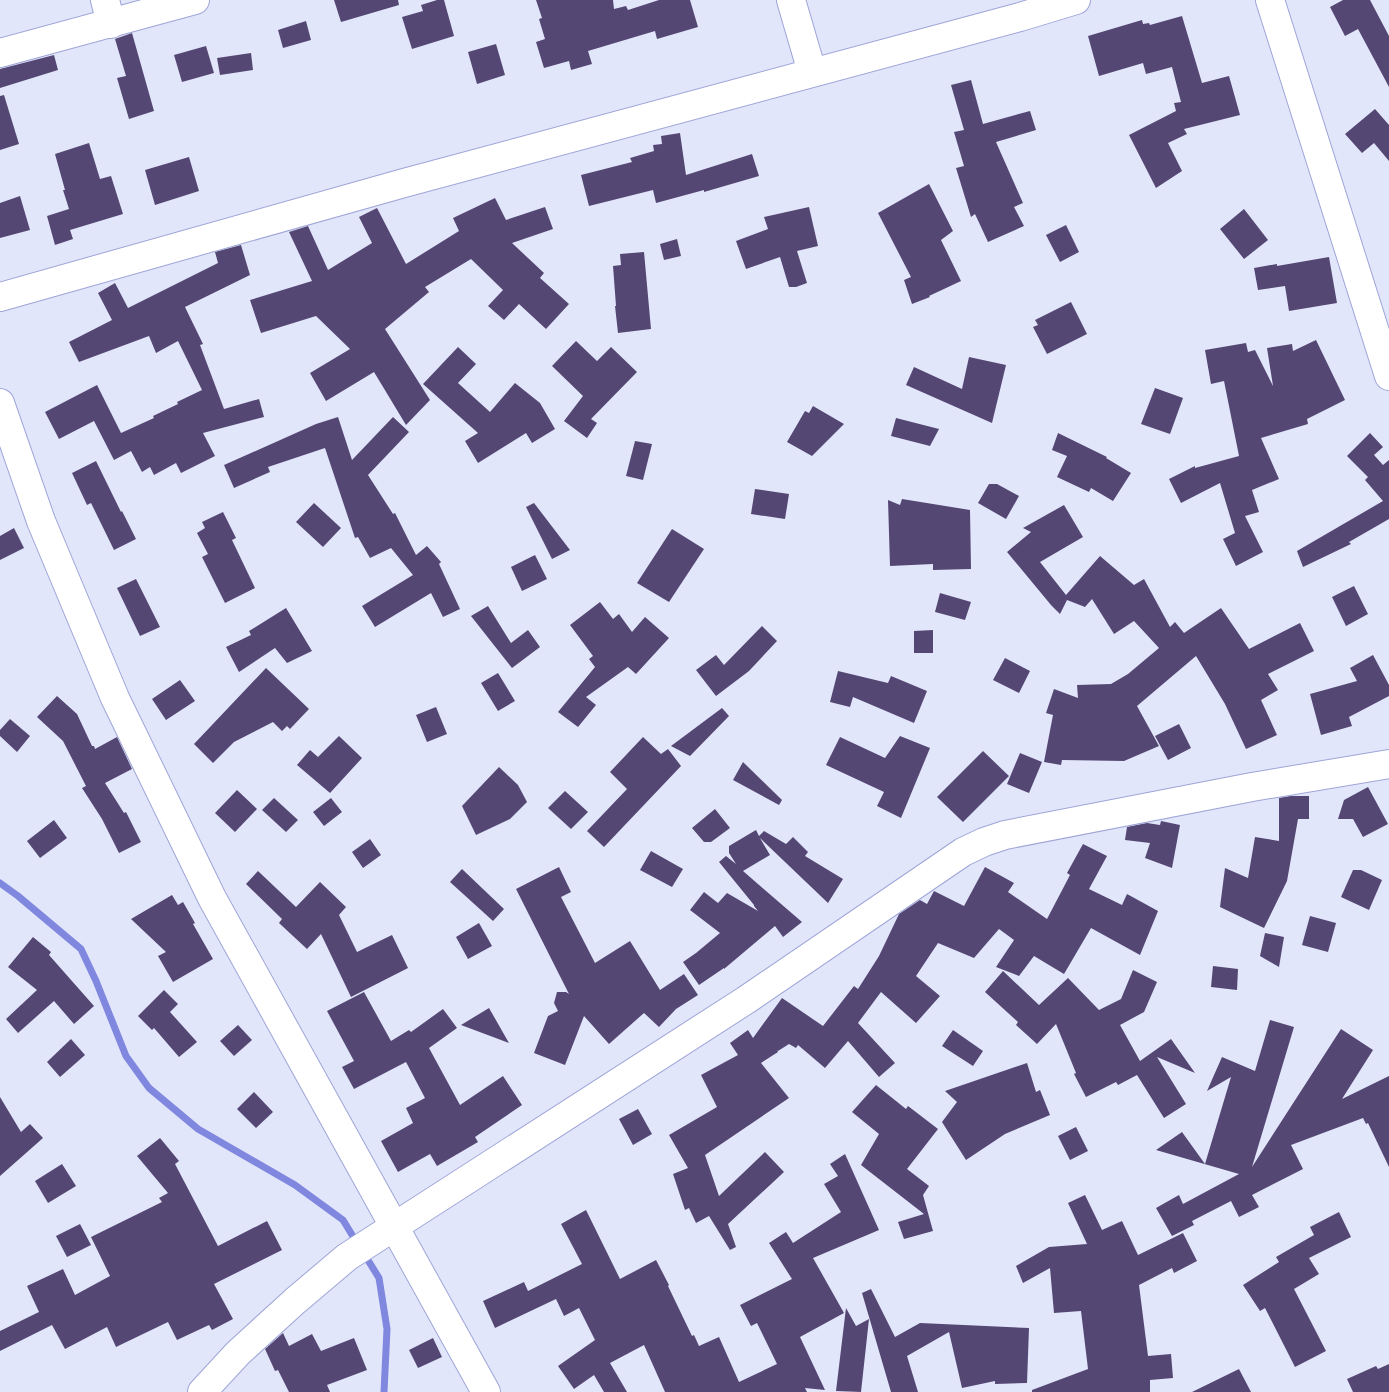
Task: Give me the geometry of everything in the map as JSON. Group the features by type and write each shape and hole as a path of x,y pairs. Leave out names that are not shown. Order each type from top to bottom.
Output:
{"street":[{"path":"0,53 108,12 195,0"},
{"path":"791,0 812,72"},
{"path":"0,297 395,185 812,72 1018,8 1076,0"},
{"path":"1270,0 1389,376"},
{"path":"3,419 41,521 115,698 220,914 387,1232 486,1392"},
{"path":"202,1392 238,1353 295,1301 347,1258 746,1000 963,852 1005,835 1252,787 1389,764"}],"building":[{"path":"334,0 398,0 399,5 341,22"},
{"path":"444,0 454,36 412,49 402,17 423,11 421,5"},
{"path":"536,0 613,0 614,9 626,6 628,10 659,0 690,0 698,27 657,39 655,31 588,51 592,64 571,70 569,61 544,68 536,42 545,39 539,19 542,18"},
{"path":"1343,0 1370,0 1389,36 1389,87 1358,29 1345,36 1330,7"},
{"path":"1182,16 1202,83 1229,76 1240,115 1184,129 1187,134 1168,143 1182,171 1156,188 1129,135 1176,111 1174,103 1181,102 1172,67 1146,74 1143,63 1099,76 1088,36 1142,20 1143,24 1149,23 1150,25"},
{"path":"306,21 311,40 283,48 278,30"},
{"path":"132,33 154,111 129,119 117,78 126,76 115,39"},
{"path":"496,44 505,75 477,84 468,52"},
{"path":"206,46 214,73 182,82 174,55"},
{"path":"251,53 253,70 220,75 217,58"},
{"path":"54,55 58,70 0,88 0,69"},
{"path":"971,80 983,124 1030,111 1036,130 996,142 1023,203 1014,207 1024,226 988,242 975,214 971,217 956,168 964,166 954,132 964,130 951,85"},
{"path":"4,95 19,144 0,150 0,96"},
{"path":"1375,109 1389,125 1389,161 1374,143 1362,153 1345,134"},
{"path":"680,133 686,175 752,154 759,176 704,192 704,190 656,203 653,190 589,206 581,175 632,162 630,158 654,151 653,145 662,144 661,136"},
{"path":"89,143 100,179 111,176 123,214 70,230 73,239 55,245 47,216 69,209 55,154"},
{"path":"189,157 199,191 155,205 145,170"},
{"path":"929,184 953,231 941,240 961,281 912,304 904,280 911,277 878,213"},
{"path":"20,196 30,230 0,238 0,203"},
{"path":"495,198 506,220 545,207 553,229 512,243 544,273 540,278 569,304 546,329 519,304 504,320 488,306 503,290 471,259 425,287 429,292 385,329 430,400 406,425 374,372 326,401 310,373 350,349 316,316 261,333 250,300 312,281 289,232 308,226 328,270 372,243 359,217 377,208 406,264 459,231 453,218"},
{"path":"809,207 818,246 797,251 807,283 796,287 789,287 780,257 746,269 736,241 768,229 764,217"},
{"path":"1244,209 1268,240 1244,259 1220,229"},
{"path":"1066,225 1079,252 1060,262 1046,235"},
{"path":"677,239 681,256 664,260 660,244"},
{"path":"241,245 250,275 185,307 203,344 200,345 224,409 259,399 264,417 203,433 215,456 181,473 176,463 154,475 150,467 142,472 131,451 114,460 94,421 59,439 45,412 97,385 121,433 154,418 153,416 178,404 177,402 202,390 178,341 156,353 149,336 79,362 69,342 112,320 98,293 115,283 128,308 218,263 215,252"},
{"path":"644,252 651,329 618,333 613,266 621,265 620,254"},
{"path":"1329,257 1337,303 1289,311 1285,286 1258,290 1254,268"},
{"path":"1071,302 1087,334 1047,354 1033,327 1038,325 1035,320"},
{"path":"1316,340 1345,400 1307,419 1308,424 1261,438 1279,479 1252,490 1259,512 1245,516 1263,552 1236,566 1223,539 1235,533 1220,483 1181,503 1169,479 1195,466 1195,468 1239,456 1224,381 1211,384 1205,350 1246,343 1248,352 1255,350 1273,386 1267,348 1292,344 1293,351"},
{"path":"576,341 597,361 611,347 637,372 591,419 597,423 587,438 564,421 583,396 552,366"},
{"path":"458,347 476,364 458,383 490,412 515,383 540,403 555,429 532,443 526,433 478,463 465,441 478,433 423,384"},
{"path":"969,357 1006,365 992,423 906,385 914,367 962,389"},
{"path":"1155,388 1183,398 1170,434 1141,424"},
{"path":"813,406 844,424 812,456 787,442 805,411 809,413"},
{"path":"338,417 352,460 393,417 409,432 368,475 393,514 395,513 416,555 427,546 441,562 439,564 460,609 443,617 431,593 375,627 362,606 413,575 391,548 370,558 358,537 355,538 325,448 268,467 270,472 234,488 224,465 316,424"},
{"path":"896,418 939,429 930,446 891,436"},
{"path":"1058,433 1107,457 1131,473 1113,501 1091,488 1089,492 1057,477 1067,456 1052,450"},
{"path":"1370,433 1383,447 1374,455 1383,465 1389,460 1389,519 1349,542 1351,544 1303,567 1297,551 1383,501 1365,480 1368,477 1347,456"},
{"path":"635,441 652,444 643,480 626,476"},
{"path":"96,461 136,539 114,550 91,503 87,505 72,473"},
{"path":"989,484 997,484 1019,496 1006,519 978,503"},
{"path":"755,489 789,494 785,519 751,514"},
{"path":"902,499 970,510 971,569 933,570 933,564 890,566 888,500 900,505"},
{"path":"314,503 341,528 323,547 296,522"},
{"path":"534,503 570,550 552,559 526,507"},
{"path":"1064,505 1083,537 1040,562 1066,595 1100,556 1134,585 1144,579 1170,627 1175,622 1184,633 1221,608 1249,649 1300,623 1314,651 1268,674 1278,690 1261,700 1277,735 1246,749 1225,704 1196,656 1137,706 1159,746 1124,761 1062,760 1061,765 1044,762 1053,715 1046,713 1054,689 1078,698 1077,685 1111,684 1128,674 1159,648 1134,621 1114,634 1092,599 1085,607 1067,600 1060,614 1007,552 1031,532 1023,528"},
{"path":"223,512 236,538 232,540 255,588 225,603 202,557 208,554 197,533 205,528 202,522"},
{"path":"14,528 24,548 0,560 0,536"},
{"path":"672,529 704,549 669,602 637,583"},
{"path":"535,555 547,579 522,591 511,567"},
{"path":"136,579 160,627 140,636 117,588"},
{"path":"1354,586 1368,614 1346,626 1332,597"},
{"path":"940,593 971,602 965,620 935,612"},
{"path":"600,602 613,619 619,614 632,632 645,617 669,638 636,674 628,667 586,697 596,705 578,727 558,712 595,667 589,659 593,656 570,625"},
{"path":"488,606 511,643 528,630 540,647 512,668 471,616"},
{"path":"286,608 312,651 287,663 275,648 239,672 226,647 251,635 249,631"},
{"path":"762,626 777,641 749,671 716,696 696,670 716,655 724,665"},
{"path":"933,630 933,653 914,653 914,631"},
{"path":"1373,655 1389,685 1389,696 1349,717 1352,726 1321,735 1310,694 1357,681 1350,668"},
{"path":"1005,658 1030,671 1019,693 993,680"},
{"path":"266,668 309,709 290,729 287,726 282,731 273,722 234,742 213,763 194,744"},
{"path":"838,671 888,683 891,676 927,691 914,723 853,697 850,707 830,702"},
{"path":"498,673 515,701 498,711 481,683"},
{"path":"180,680 195,701 166,720 152,699"},
{"path":"57,696 77,714 95,749 117,737 132,769 105,783 124,813 126,812 141,842 119,853 102,819 82,788 86,786 63,741 37,717"},
{"path":"436,707 447,734 427,742 416,715"},
{"path":"722,708 729,716 690,756 671,746"},
{"path":"10,719 30,736 17,752 0,736 0,730"},
{"path":"1179,724 1191,748 1168,760 1155,736"},
{"path":"339,736 362,758 330,793 297,765 310,750 318,757"},
{"path":"900,736 930,748 901,818 877,806 884,792 826,765 840,737 885,758"},
{"path":"643,737 661,754 668,749 681,766 604,847 587,831 627,789 610,772"},
{"path":"983,751 1009,776 963,822 937,797"},
{"path":"1020,753 1042,762 1029,793 1007,784"},
{"path":"743,762 782,800 779,805 733,780"},
{"path":"499,767 518,785 527,802 510,819 476,835 462,806"},
{"path":"1368,787 1388,824 1363,837 1353,819 1338,819 1344,800"},
{"path":"237,790 257,809 235,832 215,813"},
{"path":"565,791 588,812 571,829 548,808"},
{"path":"1309,796 1309,819 1298,819 1287,881 1264,928 1220,907 1225,868 1248,878 1255,837 1279,841 1279,798"},
{"path":"274,798 298,820 286,832 262,810"},
{"path":"331,798 342,812 324,826 313,812"},
{"path":"715,809 730,828 711,842 704,842 692,828"},
{"path":"54,820 67,838 40,858 27,841"},
{"path":"1161,821 1180,825 1172,868 1145,858 1150,843 1125,840 1127,827 1147,823 1160,825"},
{"path":"756,830 759,836 764,831 786,844 793,837 808,852 805,856 843,879 828,903 760,838 770,855 743,871 802,922 783,937 775,926 724,969 699,985 683,962 720,933 690,910 704,892 718,903 727,893 758,911 719,862 726,856 736,864 729,853 729,846"},
{"path":"370,839 381,855 363,868 352,852"},
{"path":"1083,844 1107,856 1089,889 1122,905 1127,894 1158,911 1140,955 1091,928 1064,974 1034,956 1019,976 996,967 1014,940 999,929 974,958 938,943 916,976 940,996 916,1023 881,992 858,1023 895,1063 879,1077 848,1041 825,1068 798,1045 796,1048 789,1044 777,1050 778,1052 761,1063 789,1098 705,1155 719,1196 765,1152 784,1172 728,1224 736,1247 730,1250 709,1216 696,1223 689,1208 685,1210 673,1174 688,1168 669,1135 717,1107 701,1075 738,1055 730,1043 748,1030 753,1038 782,998 823,1026 854,986 858,989 879,956 899,914 920,900 927,904 934,891 964,906 985,867 1014,883 1008,892 1047,919 1070,875 1067,873"},
{"path":"651,851 683,869 672,887 640,870"},
{"path":"559,867 571,892 561,897 595,963 630,941 660,990 684,974 698,995 676,1009 659,1027 644,1013 609,1044 584,1016 565,1065 534,1053 548,1016 558,1011 554,1003 557,992 569,994 516,889"},
{"path":"462,869 504,909 493,921 450,882"},
{"path":"1353,870 1361,870 1382,880 1369,910 1341,897"},
{"path":"258,871 296,907 320,882 346,907 339,915 357,952 392,935 408,968 351,997 321,934 307,949 279,923 282,919 246,884"},
{"path":"172,895 178,905 183,902 213,959 173,982 158,956 166,952 131,919"},
{"path":"1310,916 1336,923 1328,952 1302,945"},
{"path":"479,923 492,946 468,959 456,937"},
{"path":"1265,933 1284,937 1279,967 1260,956"},
{"path":"33,937 51,952 49,955 94,1006 74,1024 54,1001 18,1033 6,1019 37,990 8,967"},
{"path":"1213,966 1238,969 1237,990 1211,987"},
{"path":"1133,970 1157,982 1144,1012 1120,1025 1140,1061 1171,1039 1195,1073 1157,1057 1186,1104 1164,1118 1137,1075 1118,1085 1116,1082 1086,1097 1074,1074 1076,1073 1056,1024 1037,1044 1016,1025 1018,1022 985,992 1003,971 1039,1005 1068,978 1099,1010 1121,999"},
{"path":"164,990 178,1004 170,1012 197,1042 179,1057 154,1028 152,1030 138,1016"},
{"path":"364,992 391,1041 409,1030 411,1032 443,1009 457,1028 429,1048 460,1105 503,1076 522,1105 475,1137 478,1142 437,1166 430,1154 398,1172 381,1141 413,1123 406,1108 425,1098 406,1062 354,1089 342,1067 354,1061 327,1011"},
{"path":"489,1008 509,1043 461,1025"},
{"path":"1270,1020 1294,1027 1252,1167 1341,1029 1373,1050 1342,1099 1389,1076 1389,1167 1368,1123 1366,1124 1363,1118 1291,1145 1303,1169 1252,1195 1259,1207 1239,1217 1231,1201 1192,1221 1194,1225 1172,1236 1156,1208 1179,1195 1183,1204 1239,1174 1156,1150 1182,1132 1205,1164 1231,1077 1207,1091 1222,1057 1255,1071"},
{"path":"238,1025 252,1040 234,1056 220,1041"},
{"path":"953,1030 983,1051 973,1066 942,1046"},
{"path":"71,1039 85,1055 60,1077 47,1062"},
{"path":"1027,1063 1036,1092 1040,1090 1050,1115 1005,1134 966,1160 942,1122 957,1102 945,1091"},
{"path":"876,1085 906,1109 908,1106 938,1129 907,1169 929,1186 923,1195 933,1231 904,1239 898,1222 924,1214 861,1165 879,1134 852,1112"},
{"path":"254,1092 273,1112 256,1128 237,1109"},
{"path":"0,1097 21,1132 30,1124 43,1138 0,1176"},
{"path":"638,1109 652,1134 633,1145 619,1119"},
{"path":"1076,1127 1088,1151 1070,1160 1058,1136"},
{"path":"160,1138 179,1161 175,1164 218,1246 267,1221 282,1250 214,1284 233,1319 212,1330 209,1325 177,1340 168,1322 116,1347 107,1327 65,1349 52,1325 0,1351 0,1331 39,1312 27,1286 63,1269 75,1295 110,1276 91,1237 162,1202 159,1198 168,1193 137,1156"},
{"path":"845,1154 879,1230 813,1258 844,1313 800,1337 825,1390 805,1388 807,1392 665,1392 644,1345 610,1363 627,1392 604,1392 594,1375 574,1389 558,1366 595,1340 579,1308 564,1316 556,1299 495,1328 483,1301 524,1282 528,1291 582,1264 561,1224 586,1210 620,1279 656,1260 692,1336 694,1335 699,1346 719,1337 739,1382 777,1364 757,1323 751,1326 740,1305 792,1279 769,1243 786,1232 793,1243 841,1212 824,1184 838,1176 830,1164"},
{"path":"62,1164 76,1186 48,1203 35,1181"},
{"path":"1085,1195 1102,1230 1122,1221 1138,1255 1183,1233 1197,1261 1174,1273 1172,1268 1139,1285 1148,1356 1171,1354 1173,1378 1150,1380 1150,1392 1032,1392 1032,1390 1088,1369 1081,1311 1054,1313 1050,1268 1023,1283 1016,1266 1049,1247 1087,1244 1068,1203"},
{"path":"1339,1212 1351,1237 1309,1258 1319,1274 1294,1289 1326,1351 1295,1367 1265,1308 1260,1311 1243,1285 1279,1262 1276,1257 1314,1235 1310,1227"},
{"path":"80,1224 91,1245 67,1257 56,1236"},
{"path":"871,1289 895,1337 920,1323 1029,1328 1027,1383 995,1384 995,1381 962,1388 949,1332 907,1356 918,1392 891,1392 862,1293"},
{"path":"846,1308 856,1326 869,1319 861,1392 836,1391"},
{"path":"283,1333 289,1346 312,1334 321,1351 354,1338 367,1370 327,1385 330,1392 289,1392 278,1370 275,1371 265,1349"},
{"path":"433,1338 442,1357 418,1368 409,1350"},
{"path":"1389,1364 1389,1392 1353,1392 1347,1379 1376,1366 1378,1369"},
{"path":"1239,1369 1251,1392 1192,1392"}],"waterway":[{"path":"0,883 81,949 126,1056 149,1088 198,1129 295,1185 343,1220 357,1243"},
{"path":"363,1252 379,1278 387,1329 384,1392"}]}
